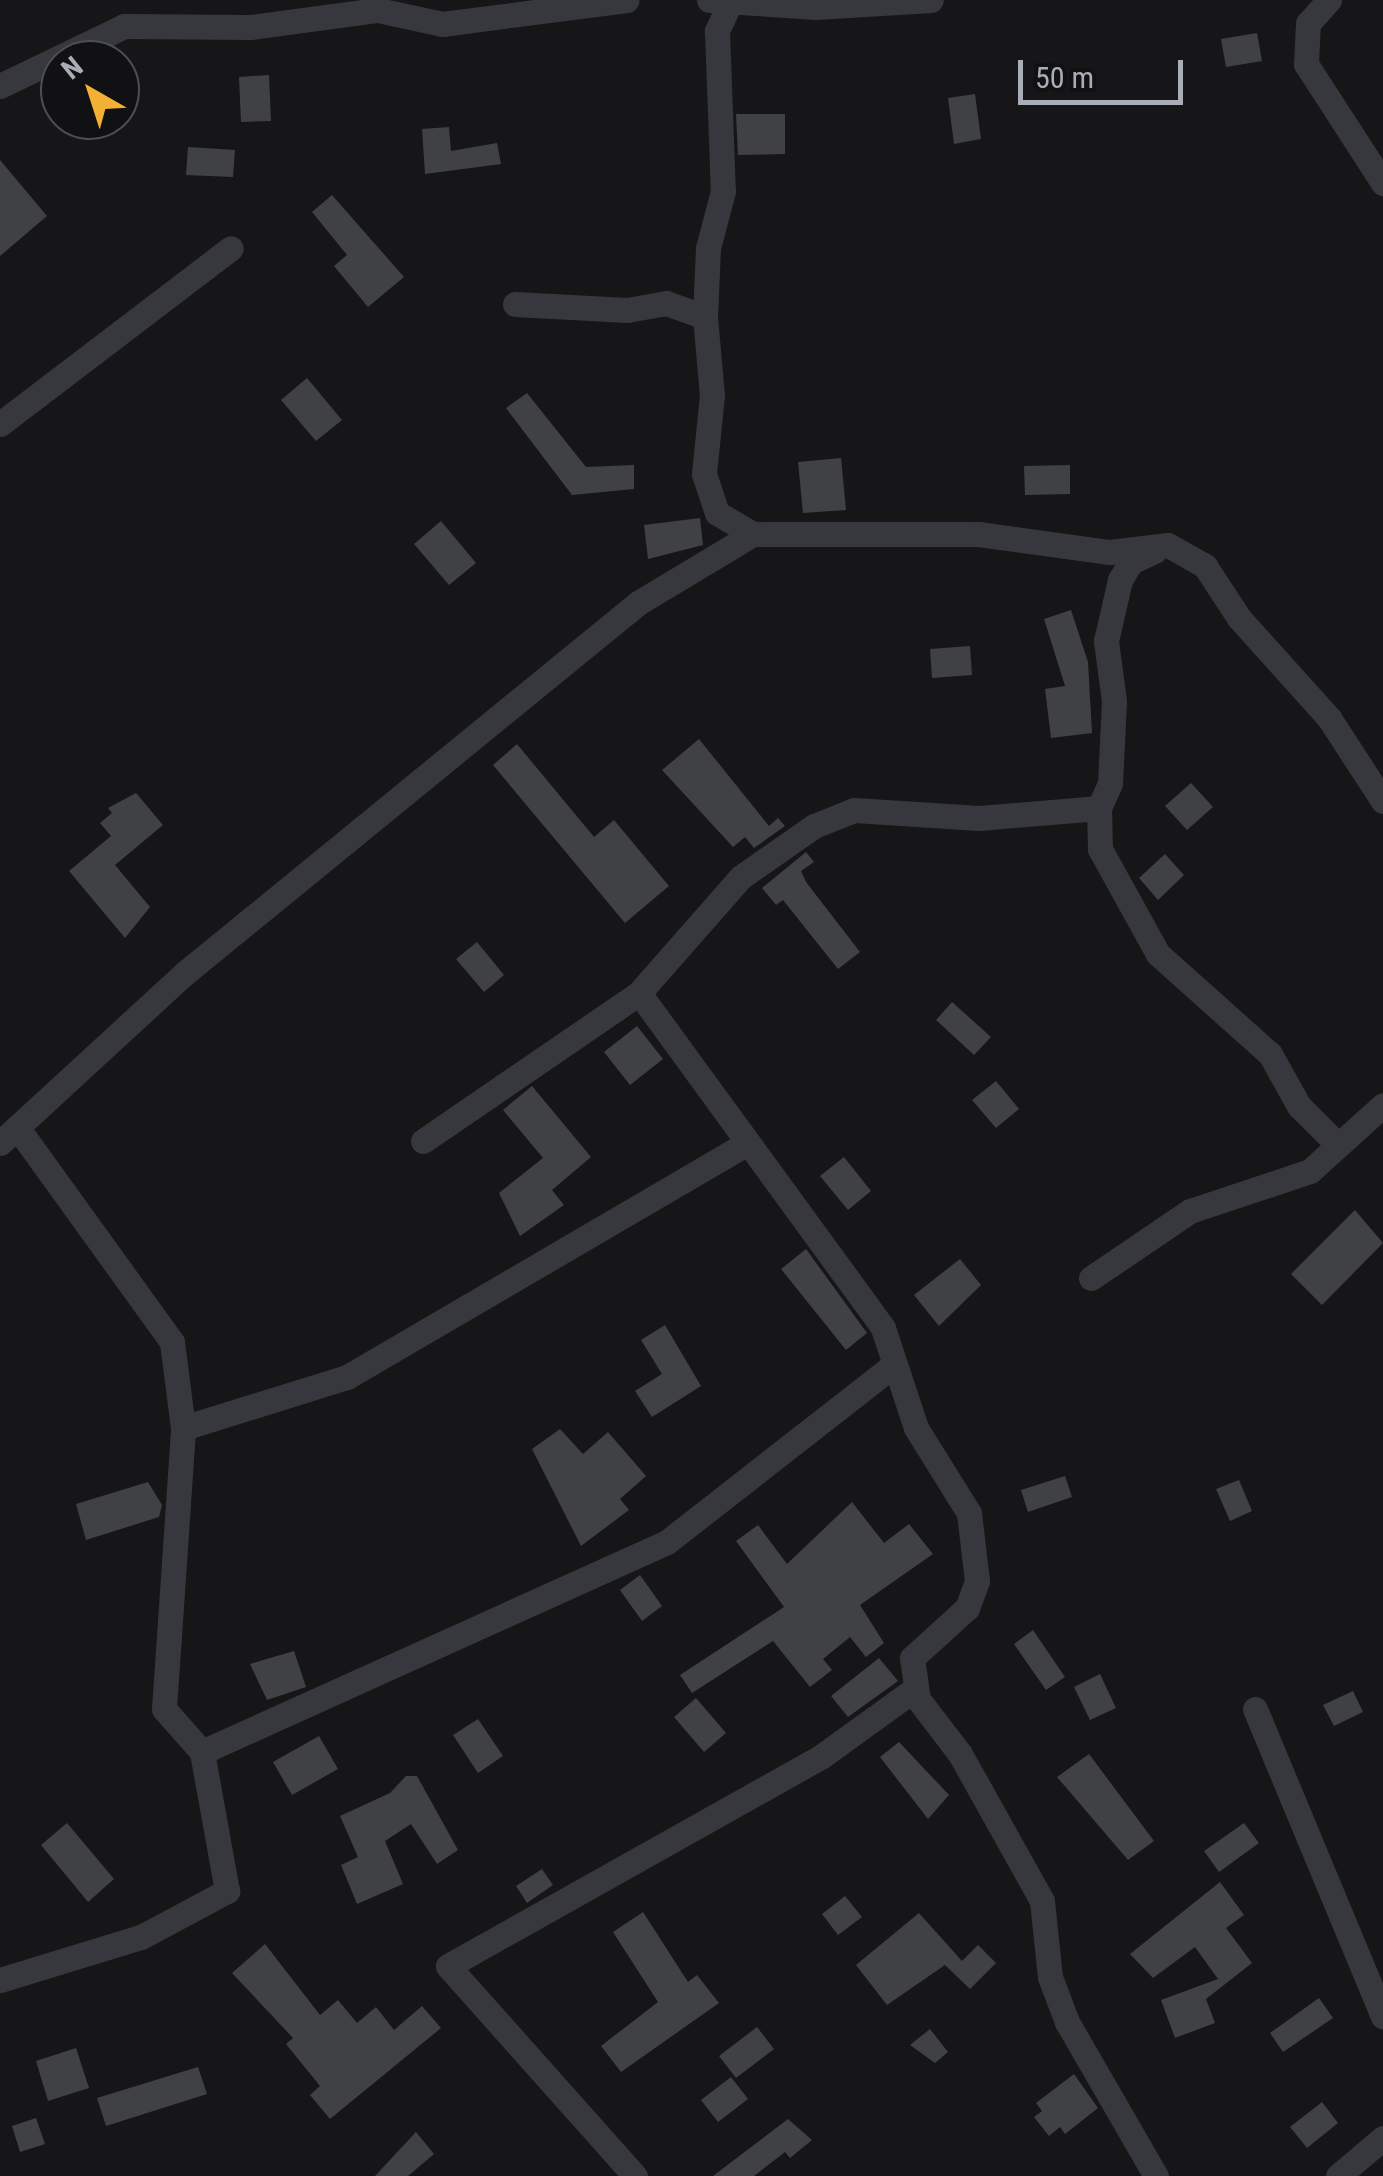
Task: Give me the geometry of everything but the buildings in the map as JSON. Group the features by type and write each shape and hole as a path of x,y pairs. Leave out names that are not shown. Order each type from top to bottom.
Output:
{"street":[{"path":"0,86 124,26 250,27 378,10 442,24 626,0"},
{"path":"931,0 719,2 716,31 723,192 708,248 705,317 712,395 704,474 717,513 752,534 978,534 1110,552 1168,544 1205,566 1239,618 1329,718 1383,801"},
{"path":"1330,0 1308,23 1306,64 1383,183"},
{"path":"0,424 232,248"},
{"path":"515,304 627,310 666,303 705,317"},
{"path":"0,1980 141,1937 226,1891 202,1752 164,1709 183,1428 172,1342 8,1135 185,973 623,616 752,534"},
{"path":"1168,544 1130,562 1120,580 1106,641 1114,701 1110,784 1100,808 1100,850 1158,954 1270,1054 1299,1106 1338,1145"},
{"path":"422,1141 639,992 741,877 814,826 854,810 980,818 1100,808"},
{"path":"639,992 883,1328 916,1428 969,1512 978,1549 966,1608 912,1658 915,1689 1042,1901 1050,1977 1066,2022 1156,2176"},
{"path":"1090,1278 1190,1211 1310,1171 1383,1105"},
{"path":"183,1428 347,1377 748,1143"},
{"path":"202,1752 668,1542 895,1364"},
{"path":"634,2176 448,1966 822,1756 915,1689"},
{"path":"1255,1709 1383,2016"},
{"path":"1338,2176 1383,2138"}]}
